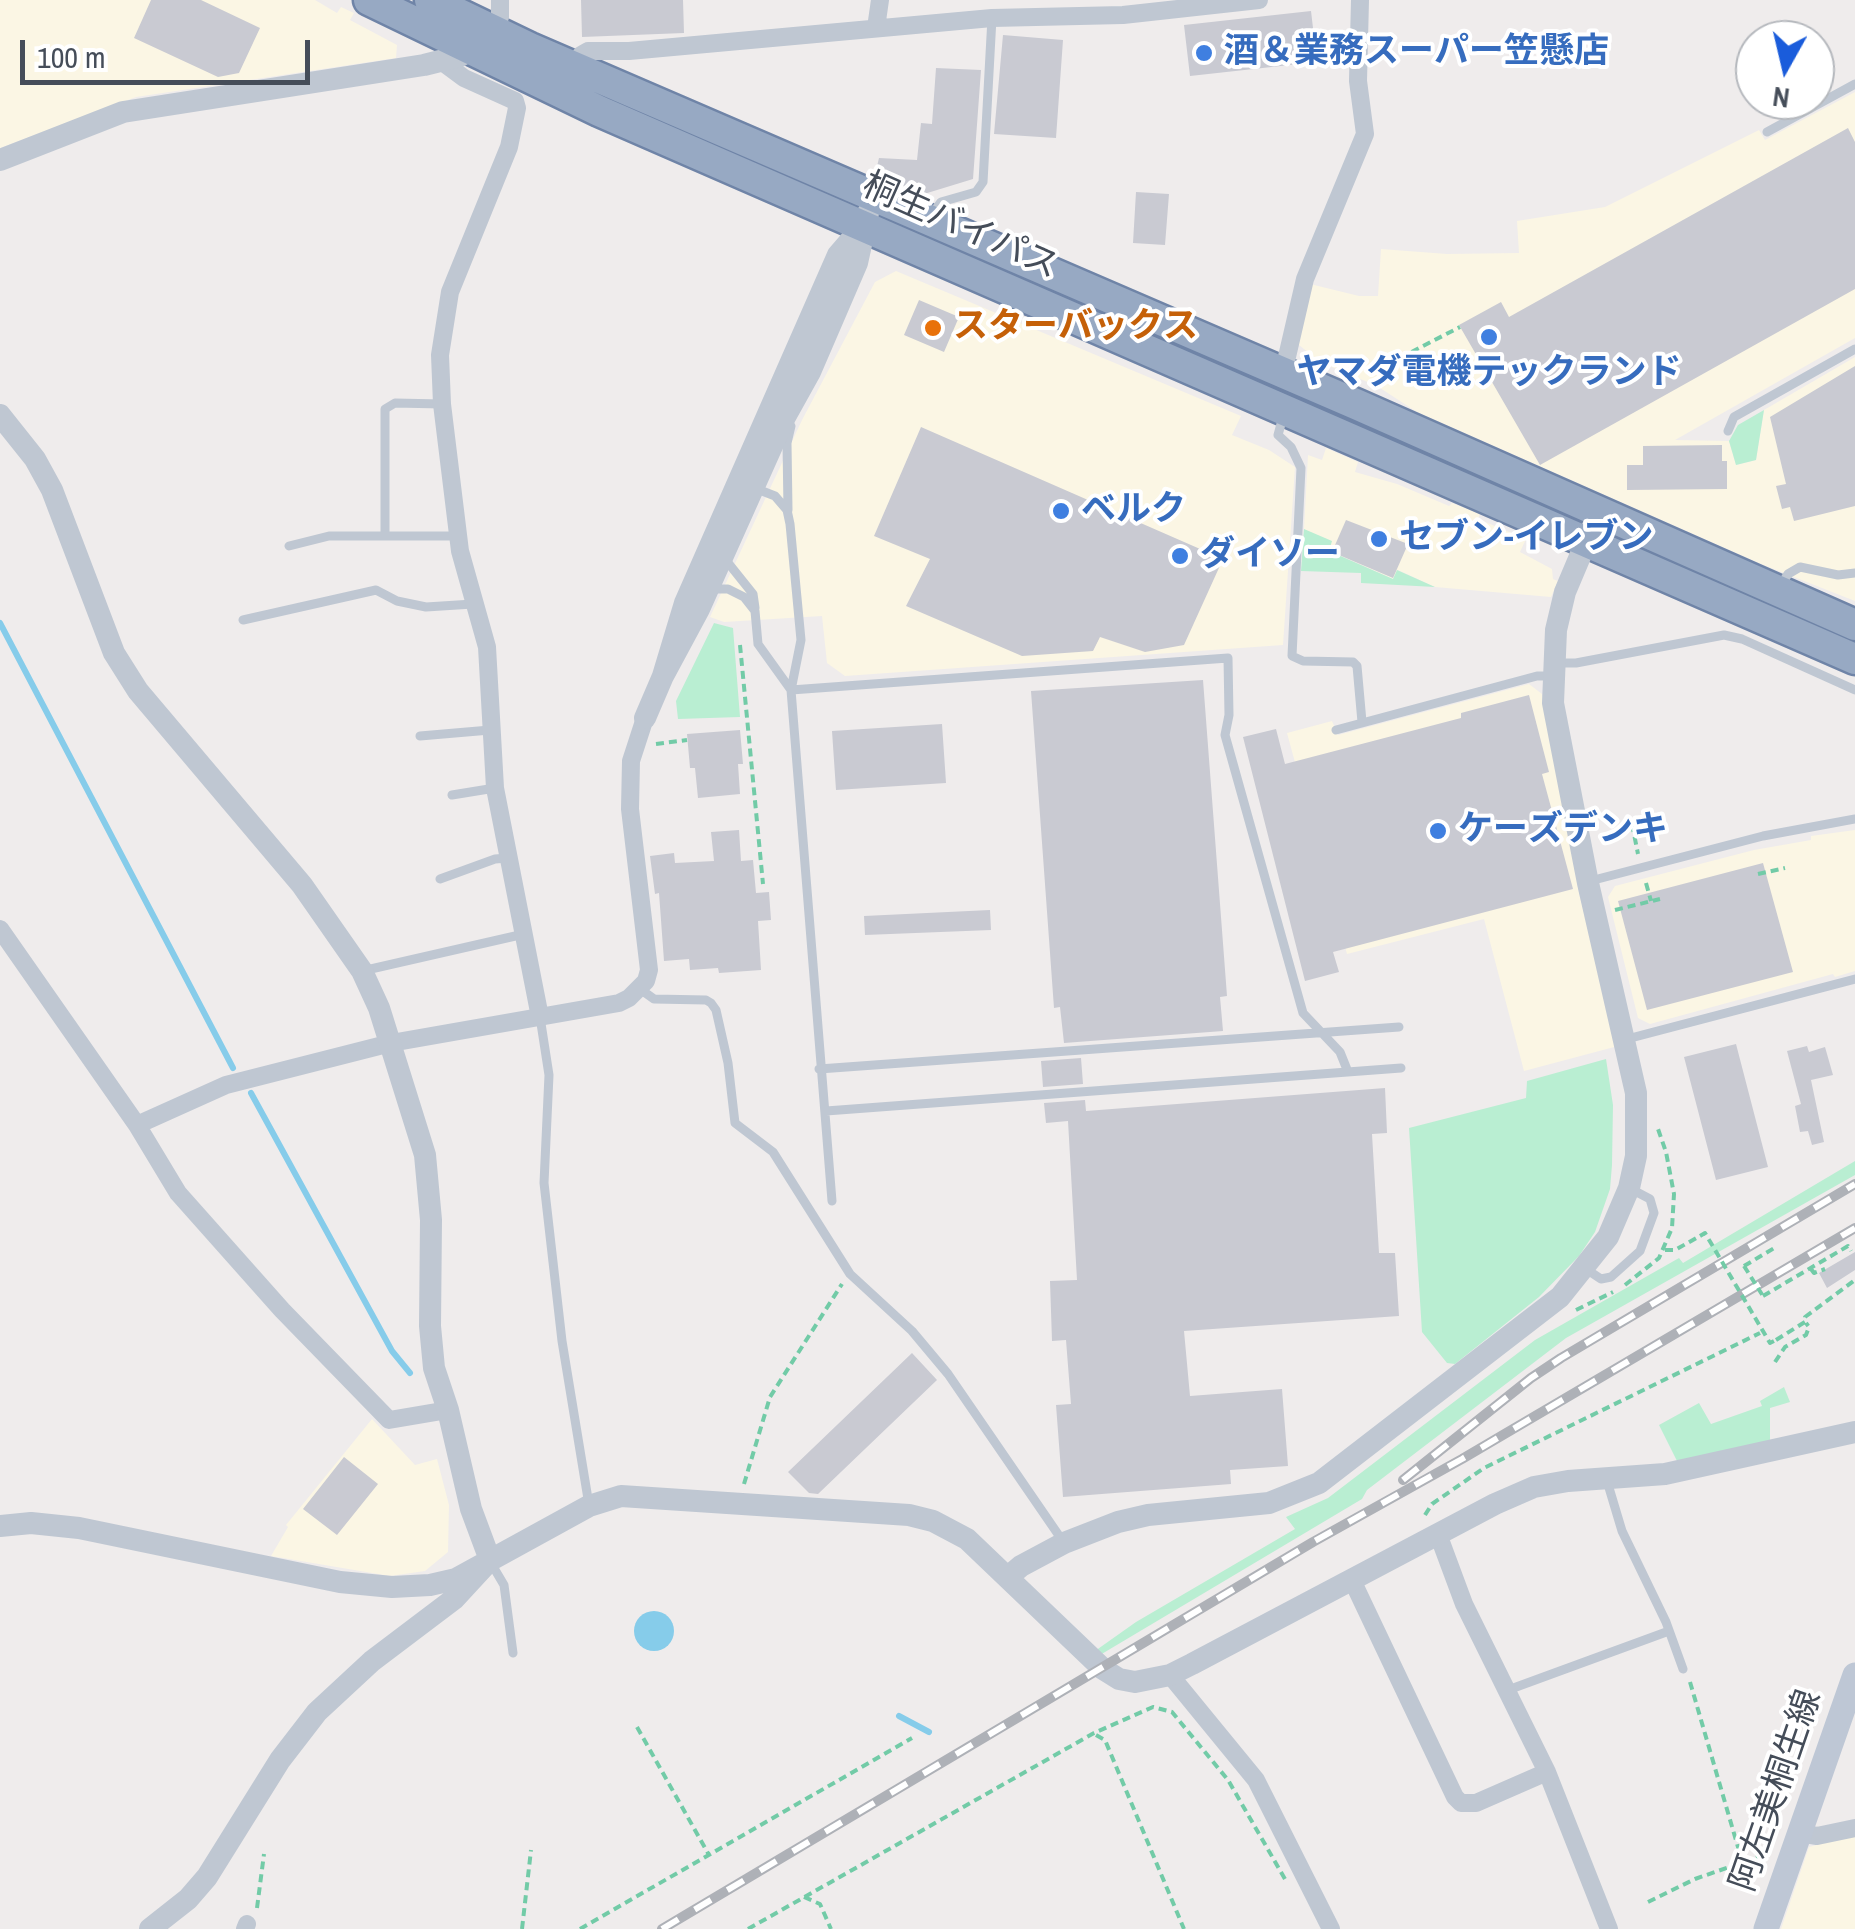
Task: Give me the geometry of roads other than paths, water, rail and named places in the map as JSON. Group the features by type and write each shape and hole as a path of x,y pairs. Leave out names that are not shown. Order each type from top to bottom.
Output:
{"highway":[{"name":"桐生バイパス","path":"369,0 482,41 574,66 1285,410 1855,659"},
{"name":"桐生バイパス","path":"430,0 482,41 599,111 869,212 928,222 1855,625"}],"main road":[{"name":"阿左美桐生線","path":"1766,1929 1855,1675"}],"street":[{"path":"0,160 124,112 442,61 482,41 500,17 500,0"},
{"path":"876,28 880,0"},
{"path":"574,66 588,51 645,50 992,18 1123,16 1260,0"},
{"path":"1283,374 1305,279 1365,134 1358,81 1360,0"},
{"path":"442,61 464,78 515,101 518,108 508,147 450,292 440,354 458,536 487,647 494,788 540,1017"},
{"path":"744,490 810,372 857,263 869,212"},
{"path":"664,676 685,603 719,546 744,490 838,255 869,212"},
{"path":"0,415 35,459 52,490 114,653 138,691 302,885 362,971 425,1155 431,1220 431,1352 472,1509 490,1560"},
{"path":"1008,1577 1064,1543 1118,1522 1148,1515 1269,1503 1319,1483 1560,1297 1608,1237 1629,1188 1636,1156 1637,1114 1553,704 1553,669 1565,592 1599,511"},
{"path":"136,1125 226,1085 390,1044 619,1004 640,989 649,970 630,809 631,760 644,718 707,591 719,546"},
{"path":"0,929 136,1125 178,1193 380,1415 398,1421 448,1410"},
{"path":"0,1526 80,1528 370,1586 430,1585 456,1579 589,1506 632,1495 921,1517 967,1539 1112,1675 1135,1682 1170,1674 1534,1488 1665,1474 1855,1432"},
{"path":"1438,1534 1464,1604 1547,1772 1609,1929"},
{"path":"150,1929 207,1877 280,1760 317,1712 372,1661 454,1599 490,1560"},
{"path":"1352,1580 1454,1797 1461,1803 1476,1803 1547,1772"},
{"path":"1170,1674 1256,1780 1331,1929"},
{"path":"1796,1843 1855,1828"}],"lane":[{"path":"928,222 941,202 976,192 983,182 992,18"},
{"path":"1767,132 1855,84"},
{"path":"1728,431 1734,417 1855,349"},
{"path":"810,372 787,444 788,514 801,640 791,690 832,1201"},
{"path":"384,536 385,409 395,403 442,404"},
{"path":"1285,410 1278,435 1291,446 1301,468 1292,656 1302,661 1352,662 1357,666 1362,722"},
{"path":"744,490 766,490 788,514"},
{"path":"289,546 330,536 458,536"},
{"path":"719,546 754,594 758,644 791,690"},
{"path":"1778,590 1788,574 1800,566 1838,575 1855,572"},
{"path":"707,591 728,588 744,597 755,611"},
{"path":"243,620 376,590 398,601 426,607 473,604"},
{"path":"1336,730 1576,663 1724,635 1742,639 1855,690"},
{"path":"791,690 1228,658 1229,715 1225,734 1303,1013 1340,1052 1348,1072"},
{"path":"420,736 490,730"},
{"path":"452,795 494,788"},
{"path":"1588,883 1763,836 1855,819"},
{"path":"440,879 508,858"},
{"path":"362,971 524,934"},
{"path":"1624,1040 1855,980"},
{"path":"640,989 654,999 706,1000 716,1010 736,1122 772,1152 850,1274 912,1331 938,1362 1064,1543"},
{"path":"540,1017 549,1074 544,1183 562,1342 589,1506"},
{"path":"819,1069 1399,1028"},
{"path":"826,1112 1402,1068"},
{"path":"1585,1268 1601,1279 1612,1277 1640,1251 1654,1213 1650,1199 1629,1188"},
{"path":"1606,1478 1622,1531 1683,1669"},
{"path":"490,1560 504,1585 514,1653"},
{"path":"1508,1690 1669,1631"}],"water":[{"path":"654,1611 668,1617 674,1631 668,1645 654,1651 640,1645 634,1631 640,1617"}],"waterway":[{"path":"0,623 233,1068"},
{"path":"251,1093 392,1351 410,1373"},
{"path":"899,1716 929,1732"}],"railway":[{"path":"1403,1480 1561,1358 1855,1184"},
{"path":"662,1929 1313,1542 1855,1228"}],"place":[{"name":"酒＆業務スーパー笠懸店","path":"1204,53"},
{"name":"スターバックス","path":"933,328"},
{"name":"ヤマダ電機テックランド","path":"1489,337"},
{"name":"ベルク","path":"1061,511"},
{"name":"セブン-イレブン","path":"1379,539"},
{"name":"ダイソー","path":"1180,556"},
{"name":"ケーズデンキ","path":"1438,831"}]}
